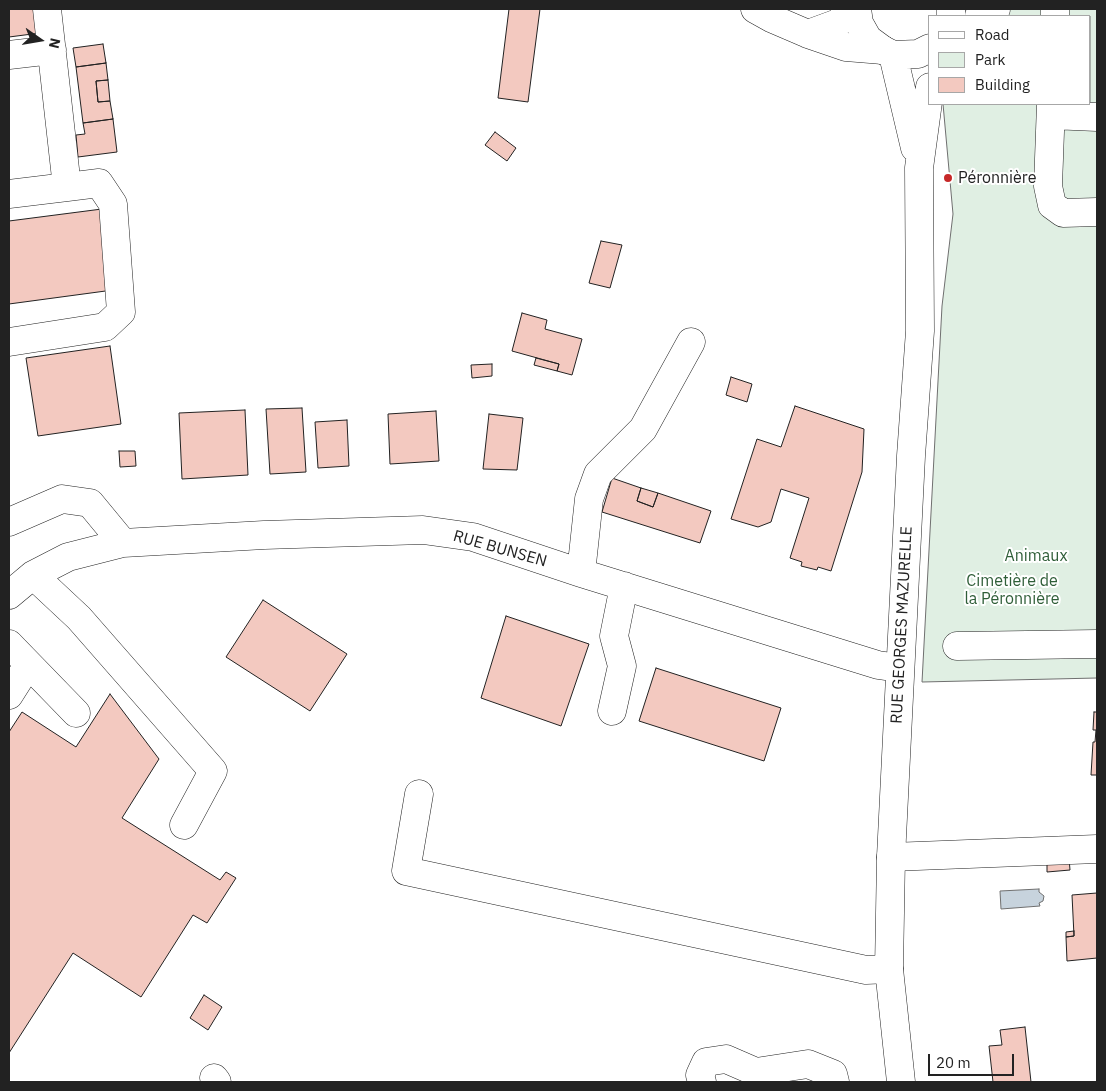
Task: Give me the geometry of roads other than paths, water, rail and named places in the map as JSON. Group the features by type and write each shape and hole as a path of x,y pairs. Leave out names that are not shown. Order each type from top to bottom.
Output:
{"main road":[{"path":"47,9 67,187"},
{"path":"755,9 808,34 846,47 888,53 918,54 928,49"},
{"path":"808,34 838,23 851,9"},
{"path":"857,9 859,23 868,38 888,53 903,93 919,168"},
{"path":"981,15 996,9"},
{"path":"9,55 52,50"},
{"path":"919,168 928,102"},
{"path":"1097,117 1051,110 1048,186 1052,205 1063,213 1097,212"},
{"name":"RUE GEORGES MAZURELLE","path":"901,1082 889,969 891,857 910,456 920,332 919,168"},
{"path":"9,194 98,183 113,204 120,312 105,327 9,342"},
{"path":"581,573 589,499 598,474 643,429 691,342"},
{"path":"9,522 62,499 90,503 123,542"},
{"name":"RUE BUNSEN","path":"9,596 33,575 68,557 123,542 423,530 473,538 878,665 900,668"},
{"path":"33,575 79,618 213,772 184,825"},
{"path":"612,712 622,666 614,636 624,586"},
{"path":"9,644 76,713"},
{"path":"957,646 1097,644"},
{"path":"9,695 28,665"},
{"path":"419,794 406,871 866,970 889,969"},
{"path":"891,857 1097,850"},
{"path":"702,1082 700,1075 706,1062 726,1058 756,1077 808,1064 833,1074 835,1082"}],"place":[{"name":"Péronnière","path":"948,178"}],"park label":[{"name":"Animaux","path":"1036,556"},
{"name":"Cimetière de la Péronnière","path":"1012,590"}]}
